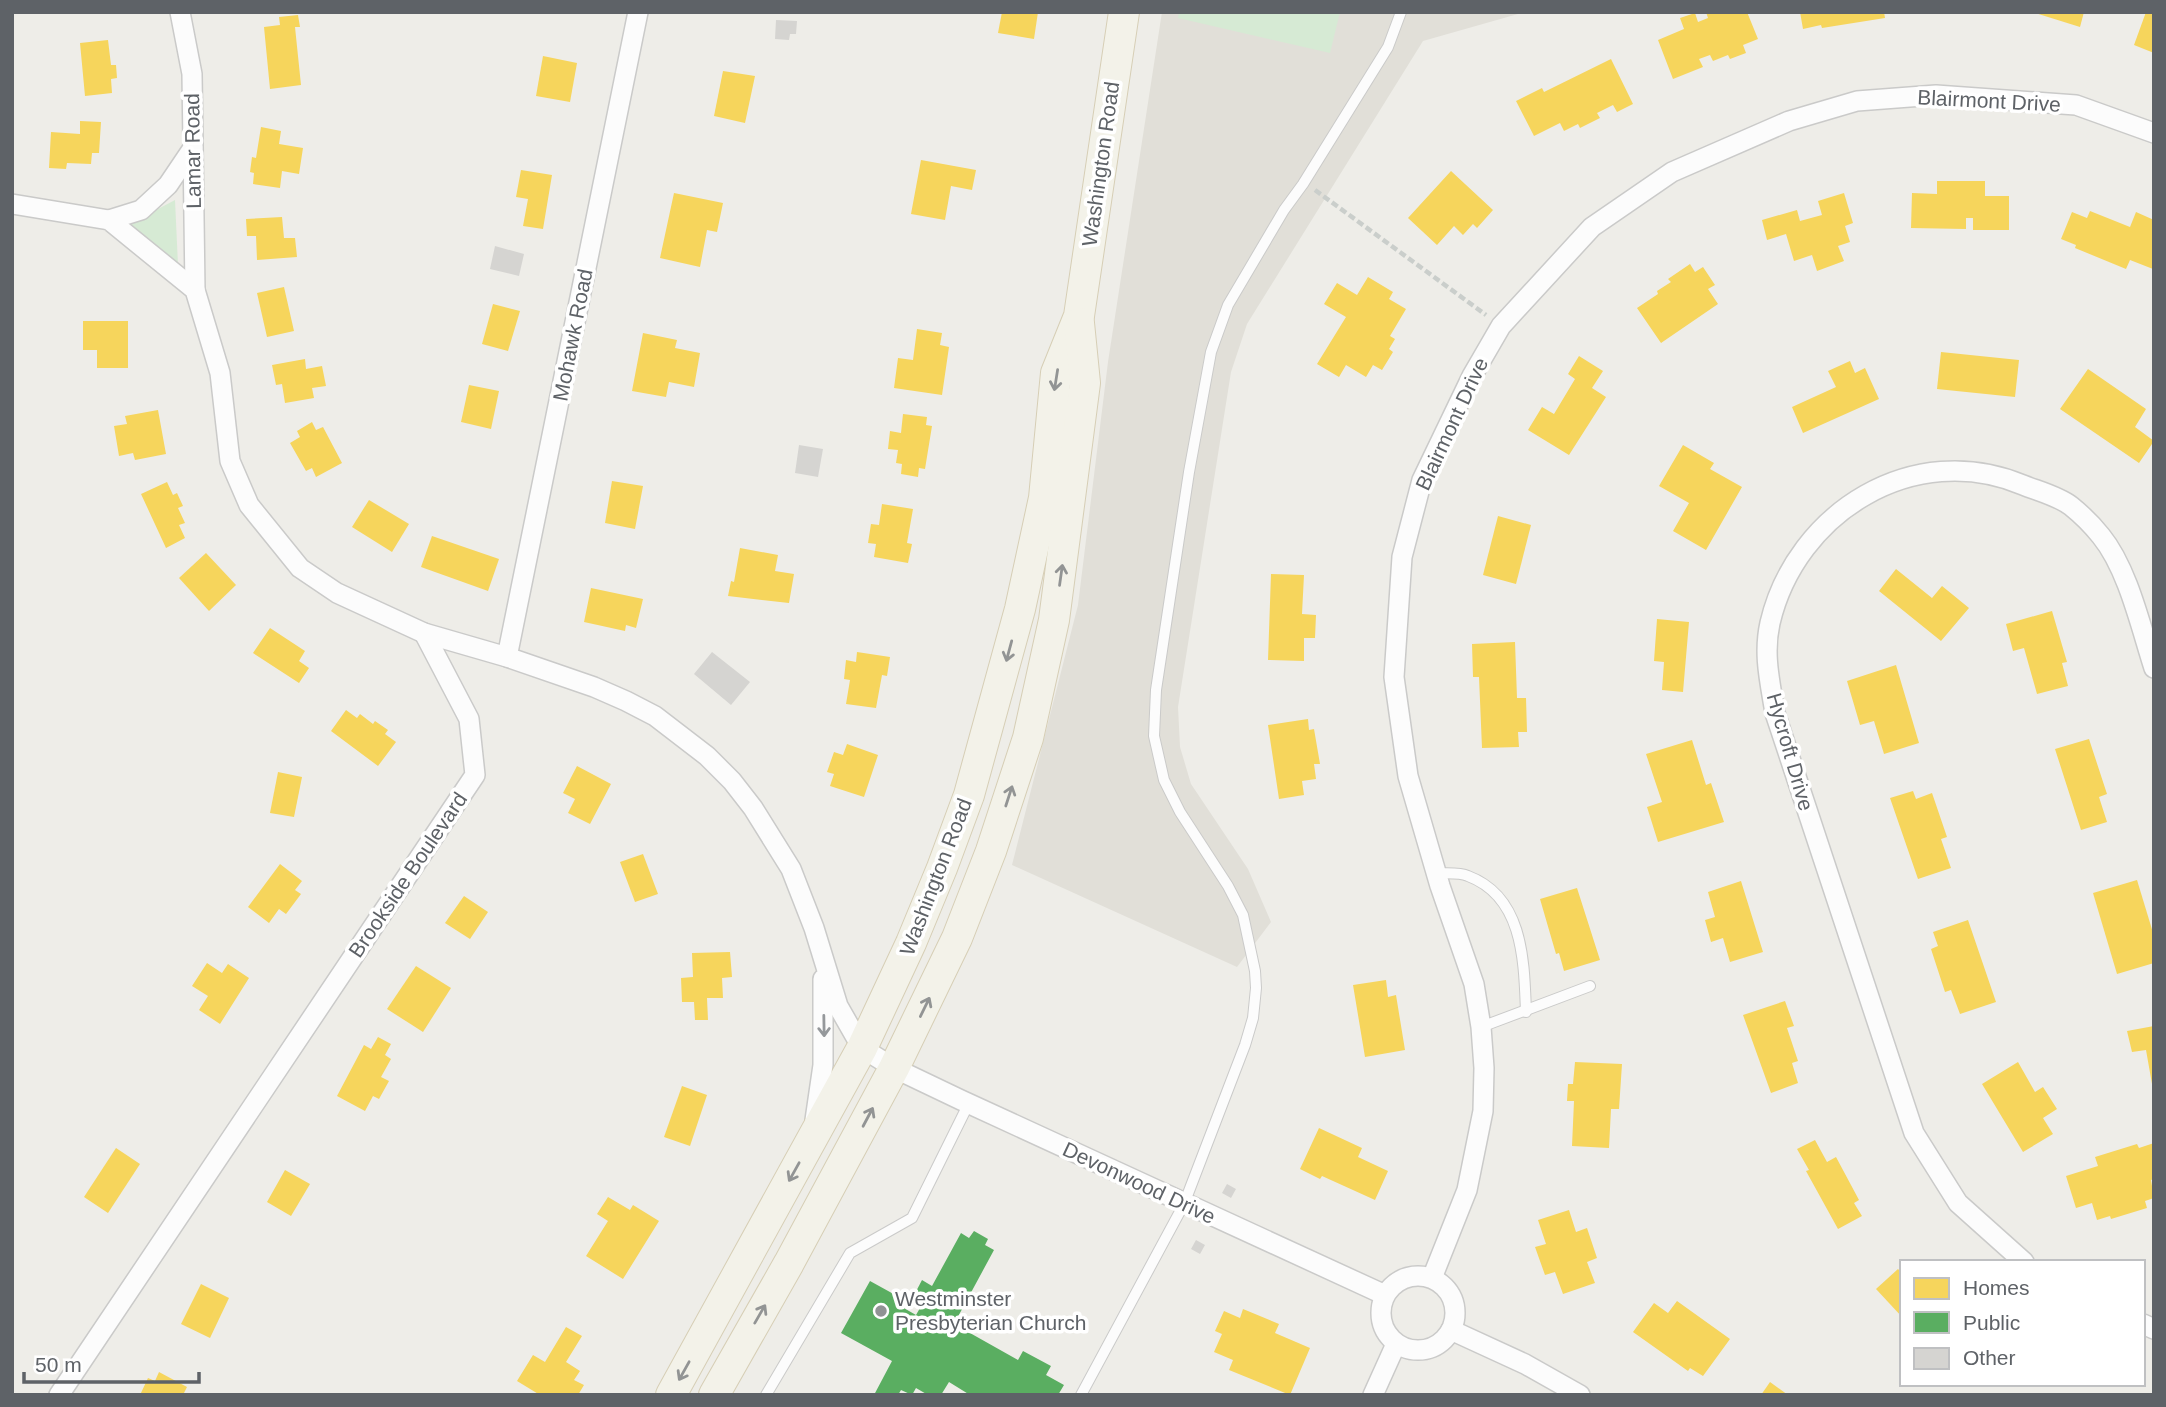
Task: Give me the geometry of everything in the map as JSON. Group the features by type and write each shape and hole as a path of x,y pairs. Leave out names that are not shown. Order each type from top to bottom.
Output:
{"main road":[{"name":"Washington Road","path":"714,1395 789,1264 894,1068 957,938 991,851 1028,738 1054,620 1071,499 1085,383 1079,316 1124,12"},
{"name":"Washington Road","path":"671,1395 862,1048 893,985 942,868 976,769 1020,609 1043,506 1056,373 1079,316"}],"street":[{"name":"Lamar Road","path":"180,12 192,74 195,290 220,373 230,461 249,505 300,568 337,593 424,633"},
{"name":"Mohawk Road","path":"507,657 638,12"},
{"name":"Blairmont Drive","path":"1432,1278 1467,1190 1483,1111 1484,1068 1474,984 1436,873 1408,776 1394,677 1402,557 1422,480 1472,376 1501,326 1592,227 1672,172 1789,121 1857,102 1936,95 2076,105 2154,133"},
{"path":"12,204 109,220 141,210 168,185 193,148"},
{"path":"109,220 195,290"},
{"name":"Hycroft Drive","path":"2022,1260 1958,1203 1914,1133 1775,713 1766,658 1770,624 1783,586 1805,549 1848,505 1897,479 1940,470 1977,471 2013,481 2070,505 2102,537 2126,581 2154,668"},
{"path":"424,633 507,657 594,687 655,716 707,756 732,781 774,838 792,869 838,1006 862,1048"},
{"name":"Brookside Boulevard","path":"59,1395 475,775 469,719 424,633"},
{"path":"811,1143 823,1065 823,957"},
{"name":"Devonwood Drive","path":"862,1048 894,1068 1385,1295"},
{"path":"1410,1276 1432,1278 1443,1284 1451,1294 1455,1318 1451,1330 1433,1347 1420,1350 1396,1344 1383,1326 1381,1305 1385,1295 1391,1286 1410,1276"},
{"path":"1451,1330 1525,1364 1580,1395"},
{"path":"1373,1395 1396,1344"}],"lane":[{"path":"1082,1395 1184,1204 1253,1018 1255,971 1242,915 1228,886 1180,812 1164,780 1154,736 1156,690 1189,472 1211,352 1228,305 1284,210 1388,47 1401,12"},
{"path":"1436,873 1467,875 1492,889 1513,917 1524,964 1526,1012"},
{"path":"1481,1027 1590,986"},
{"path":"766,1395 850,1253 912,1218 969,1103"}],"path":[{"path":"1315,190 1501,326"}],"shaded area":[{"path":"1162,12 1525,12 1423,41 1247,324 1231,372 1178,707 1180,747 1191,784 1248,869 1271,922 1237,967 1012,865 1078,605 1108,362"}],"green space":[{"path":"1179,12 1340,12 1330,53 1178,18"},
{"path":"175,200 178,265 126,226"}],"building: Homes":[{"path":"1002,12 1038,12 1034,39 998,33"},
{"path":"1706,12 1747,12 1758,39 1743,45 1746,53 1730,59 1728,55 1713,61 1710,55 1699,59 1703,67 1673,79 1658,40 1684,29 1680,18 1695,13 1698,22 1708,18"},
{"path":"1800,12 1884,12 1885,18 1803,29"},
{"path":"2032,12 2084,12 2080,27"},
{"path":"2146,12 2154,12 2154,53 2134,45"},
{"path":"298,15 300,27 295,27 301,85 270,89 264,27 280,25 279,17"},
{"path":"108,40 111,65 116,65 117,78 111,79 112,93 85,96 80,43"},
{"path":"543,56 577,63 570,102 536,96"},
{"path":"1611,59 1633,104 1617,112 1613,105 1597,113 1600,118 1580,128 1578,124 1564,131 1560,123 1534,136 1516,101 1542,88 1544,92"},
{"path":"723,71 755,76 745,123 714,116"},
{"path":"80,121 101,122 99,153 92,153 91,164 67,163 66,169 49,168 51,132 80,134"},
{"path":"261,127 281,131 279,144 303,148 299,174 282,171 280,188 253,184 254,173 250,172 252,157 256,158"},
{"path":"921,160 976,170 972,190 951,186 945,220 911,214"},
{"path":"521,170 552,175 543,229 523,226 528,199 516,197"},
{"path":"1451,171 1493,210 1477,228 1473,224 1463,235 1454,226 1437,245 1408,218"},
{"path":"1937,181 1985,181 1985,196 2009,196 2009,230 1973,230 1973,218 1966,218 1966,229 1911,228 1912,193 1937,194"},
{"path":"674,193 723,203 717,232 707,230 700,267 660,258"},
{"path":"1844,193 1853,223 1845,226 1850,242 1838,246 1844,261 1817,271 1812,255 1794,261 1786,234 1767,240 1762,220 1797,210 1800,221 1822,215 1818,201"},
{"path":"2090,211 2130,227 2136,212 2154,220 2153,269 2130,260 2126,269 2075,248 2076,245 2061,239 2072,212 2087,218"},
{"path":"282,217 284,238 295,238 297,257 257,260 256,236 247,236 246,219"},
{"path":"1690,264 1695,272 1703,267 1715,285 1708,289 1718,304 1661,343 1637,308 1658,294 1657,291 1671,282 1668,279"},
{"path":"1368,277 1393,292 1389,299 1406,309 1390,336 1395,339 1389,349 1393,352 1382,370 1373,365 1366,377 1346,365 1339,377 1317,364 1346,317 1324,304 1337,283 1357,295"},
{"path":"284,287 294,331 267,337 257,293"},
{"path":"493,304 520,311 508,351 482,344"},
{"path":"83,321 128,321 128,368 97,368 97,350 83,350"},
{"path":"917,329 942,333 940,345 949,347 942,395 894,388 898,358 913,360"},
{"path":"643,333 677,340 675,348 700,353 694,387 669,382 666,397 632,391"},
{"path":"1941,352 2019,360 2015,397 1937,389"},
{"path":"1579,356 1603,371 1592,388 1606,397 1569,455 1528,430 1542,407 1554,414 1575,379 1568,374"},
{"path":"305,359 306,369 322,366 326,386 312,388 314,398 285,403 282,384 276,385 272,365"},
{"path":"1850,361 1855,373 1865,368 1879,399 1803,433 1792,407 1836,387 1828,371"},
{"path":"2088,369 2146,409 2135,427 2154,441 2139,463 2060,409"},
{"path":"469,385 499,391 491,429 461,422"},
{"path":"158,410 166,454 135,460 133,453 119,456 114,426 127,424 125,416"},
{"path":"903,414 927,417 926,425 932,426 925,469 919,468 918,477 901,474 902,464 896,463 898,450 888,449 890,431 901,433"},
{"path":"312,422 316,430 323,427 342,463 316,477 312,468 306,471 290,443 300,437 297,431"},
{"path":"1683,445 1714,463 1710,469 1742,487 1706,550 1673,531 1689,503 1659,486"},
{"path":"612,481 643,486 635,529 605,523"},
{"path":"167,482 173,495 177,493 183,506 178,508 185,523 179,525 185,538 166,548 141,494"},
{"path":"369,500 409,524 392,552 352,527"},
{"path":"882,504 913,509 907,543 912,544 908,563 874,557 876,544 868,543 871,524 879,525"},
{"path":"1498,516 1531,525 1516,584 1483,575"},
{"path":"432,536 499,559 488,591 421,567"},
{"path":"740,548 778,555 775,571 794,574 789,603 728,596 731,581 734,582"},
{"path":"206,553 236,585 209,611 179,578"},
{"path":"1896,569 1932,598 1942,586 1969,608 1941,641 1879,591"},
{"path":"1271,574 1304,575 1302,614 1316,615 1315,638 1304,638 1304,661 1268,660"},
{"path":"591,588 643,599 636,628 626,625 625,631 584,622"},
{"path":"2052,611 2067,662 2062,663 2068,686 2037,694 2024,648 2013,651 2006,624"},
{"path":"1657,619 1689,622 1683,692 1662,690 1664,662 1654,661"},
{"path":"270,628 305,651 299,661 309,668 299,683 253,653"},
{"path":"1515,642 1517,698 1526,698 1527,732 1518,732 1519,747 1482,748 1479,677 1473,677 1472,644"},
{"path":"857,652 890,657 887,676 882,675 876,708 846,704 850,680 844,679 846,660 856,662"},
{"path":"1896,665 1919,743 1884,754 1874,721 1860,725 1847,681"},
{"path":"346,710 357,718 360,714 373,724 375,721 388,730 385,734 396,742 378,766 331,731"},
{"path":"1308,719 1309,730 1314,729 1320,764 1314,764 1316,779 1302,781 1304,795 1279,799 1268,725"},
{"path":"2089,739 2107,794 2099,797 2107,822 2081,830 2055,749"},
{"path":"1692,740 1706,785 1711,783 1724,822 1658,842 1647,807 1662,802 1646,754"},
{"path":"847,744 878,755 864,797 830,786 834,774 827,772 834,752 843,755"},
{"path":"577,766 611,784 590,824 568,813 575,799 563,793"},
{"path":"278,772 302,777 294,817 270,813"},
{"path":"1913,791 1916,799 1932,793 1947,837 1941,839 1951,868 1918,879 1890,798"},
{"path":"643,854 658,894 635,902 620,862"},
{"path":"280,864 302,881 295,890 301,894 286,914 279,909 269,923 248,907"},
{"path":"2137,880 2154,936 2154,963 2117,974 2093,893"},
{"path":"1741,881 1763,952 1730,962 1723,938 1711,942 1705,920 1715,917 1708,892"},
{"path":"1577,888 1600,960 1564,971 1559,953 1556,954 1540,899"},
{"path":"464,896 488,912 470,939 445,923"},
{"path":"1968,920 1996,1002 1960,1014 1951,990 1945,992 1931,949 1938,946 1933,932"},
{"path":"730,952 732,977 722,978 723,998 707,998 708,1020 695,1020 694,1002 682,1002 681,978 693,977 692,953"},
{"path":"207,963 222,973 228,964 249,978 220,1024 199,1010 208,996 192,986"},
{"path":"416,966 451,988 423,1032 387,1009"},
{"path":"1386,980 1388,997 1396,995 1405,1050 1365,1057 1353,985"},
{"path":"1785,1001 1794,1026 1787,1028 1798,1061 1792,1063 1798,1083 1771,1093 1743,1015"},
{"path":"2154,1026 2152,1084 2146,1050 2132,1052 2127,1031"},
{"path":"378,1037 391,1044 385,1055 391,1059 381,1077 389,1081 379,1099 373,1096 365,1111 337,1096 364,1045 371,1049"},
{"path":"1575,1062 1622,1064 1619,1109 1611,1109 1609,1148 1572,1146 1574,1101 1567,1101 1568,1084 1573,1084"},
{"path":"2018,1062 2035,1092 2043,1087 2057,1109 2043,1118 2053,1134 2023,1152 1982,1084"},
{"path":"682,1086 707,1095 690,1146 664,1137"},
{"path":"1319,1128 1362,1148 1358,1157 1388,1171 1375,1200 1300,1169"},
{"path":"1815,1140 1827,1162 1836,1157 1859,1200 1854,1203 1862,1216 1838,1229 1797,1149"},
{"path":"2154,1143 2154,1179 2151,1180 2154,1198 2145,1201 2147,1208 2111,1219 2110,1216 2097,1220 2092,1203 2076,1208 2066,1176 2098,1166 2095,1157 2137,1144 2139,1148"},
{"path":"116,1148 140,1164 108,1213 84,1197"},
{"path":"285,1170 310,1184 291,1216 267,1202"},
{"path":"608,1197 630,1210 633,1205 659,1221 623,1279 586,1256 608,1221 597,1214"},
{"path":"1569,1210 1576,1232 1587,1228 1597,1258 1587,1262 1595,1283 1563,1294 1555,1272 1545,1275 1535,1247 1546,1244 1538,1220"},
{"path":"1898,1269 1900,1271 1900,1315 1876,1289"},
{"path":"201,1284 229,1298 210,1338 181,1324"},
{"path":"1677,1301 1730,1339 1703,1376 1690,1368 1688,1371 1633,1332 1654,1303 1668,1313"},
{"path":"1243,1309 1279,1324 1275,1333 1310,1348 1290,1395 1229,1370 1233,1360 1214,1352 1222,1334 1215,1331 1224,1311 1240,1318"},
{"path":"566,1327 582,1336 566,1362 580,1371 574,1380 584,1385 578,1395 540,1395 517,1381 533,1355 545,1362"},
{"path":"159,1372 187,1387 183,1395 140,1395 148,1378 155,1381"},
{"path":"1770,1382 1788,1395 1761,1395"}],"building: Public":[{"name":"Westminster Presbyterian Church","path":"974,1231 988,1239 985,1245 994,1250 954,1324 1018,1360 1023,1351 1051,1366 1046,1375 1064,1385 1058,1395 970,1395 949,1382 941,1395 928,1395 916,1388 912,1395 901,1390 898,1395 874,1395 892,1361 841,1333 870,1281 899,1297 895,1303 916,1315 920,1308 910,1303 922,1280 932,1286 961,1233 969,1238"}],"building: Other":[{"path":"776,20 797,21 796,34 790,34 789,40 775,39"},
{"path":"495,246 524,254 519,276 490,269"},
{"path":"799,445 823,449 818,477 795,473"},
{"path":"712,652 750,682 731,705 694,674"},
{"path":"1227,1184 1236,1189 1231,1198 1222,1193"},
{"path":"1196,1240 1205,1245 1200,1254 1191,1249"}],"place":[{"name":"Westminster Presbyterian Church","path":"881,1311"}]}
